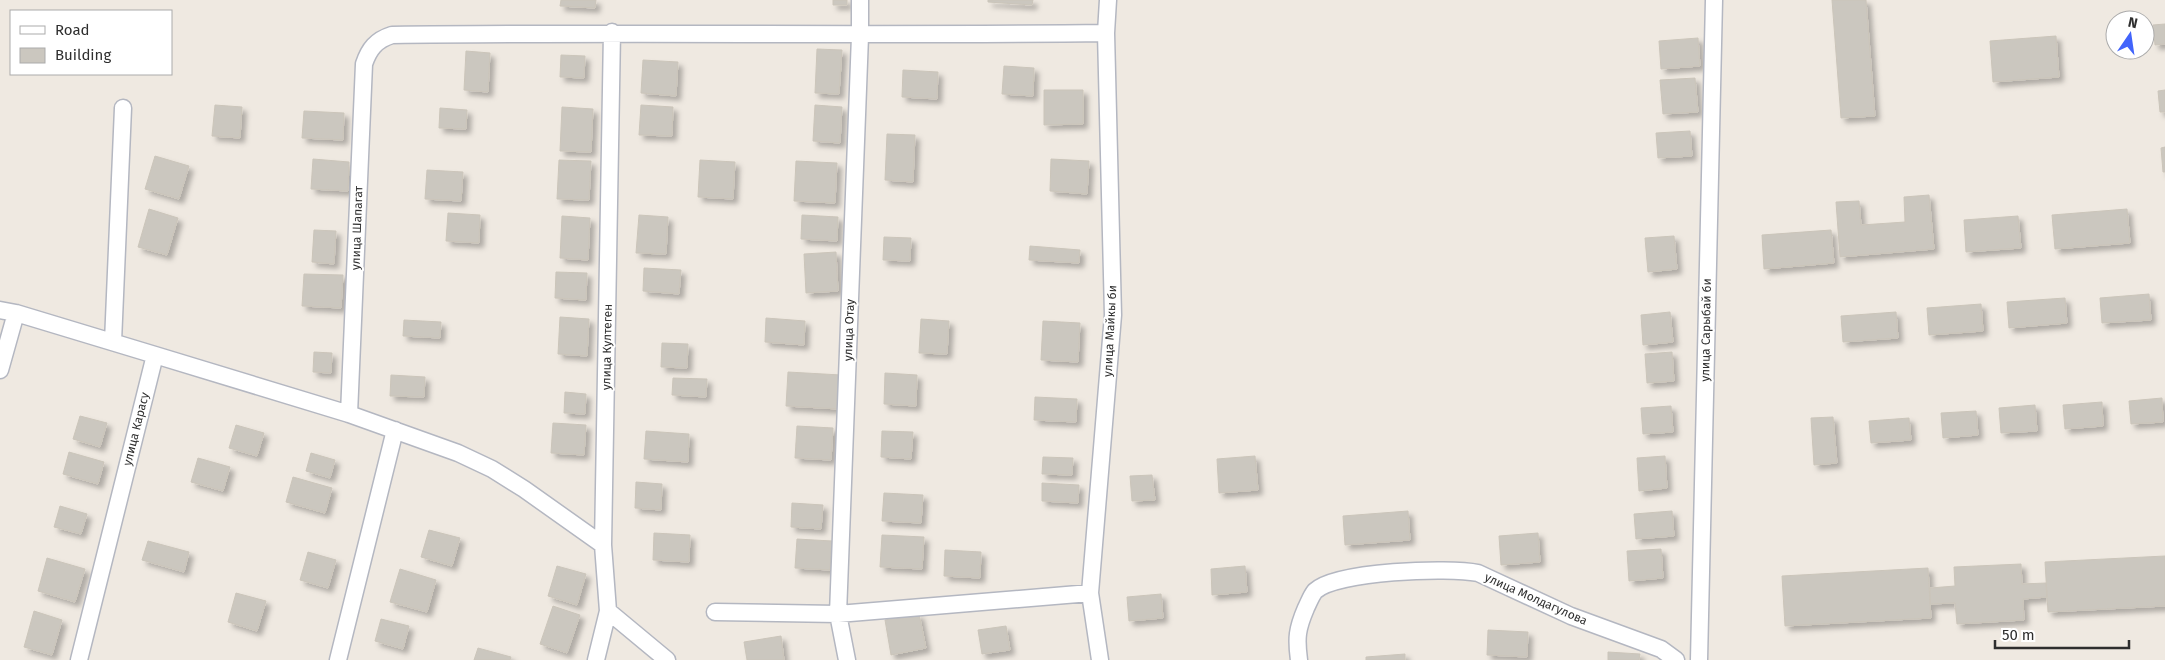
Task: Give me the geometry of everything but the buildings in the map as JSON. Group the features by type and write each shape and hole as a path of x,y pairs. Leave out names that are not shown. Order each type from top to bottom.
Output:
{"street":[{"name":"улица Отау","path":"847,660 838,614 860,0"},
{"name":"улица Майкы би","path":"1100,660 1090,593 1113,314 1106,33 1108,0"},
{"name":"улица Сарыбай би","path":"1699,660 1714,0"},
{"path":"612,32 860,36 1106,33"},
{"name":"улица Шапагат","path":"350,414 364,64 368,53 382,38 392,35 612,32"},
{"name":"улица Култеген","path":"596,660 608,611 603,545 612,32"},
{"path":"113,342 124,108"},
{"path":"0,370 8,311 350,414 458,453 492,469 524,489 603,545"},
{"name":"улица Карасу","path":"79,660 155,355"},
{"path":"338,660 395,430"},
{"name":"улица Молдагулова","path":"1300,660 1296,642 1298,627 1311,597 1325,585 1385,572 1463,570 1478,573 1571,616 1661,649 1676,660"},
{"path":"715,612 838,614 1090,593"},
{"path":"608,611 667,660"}]}
